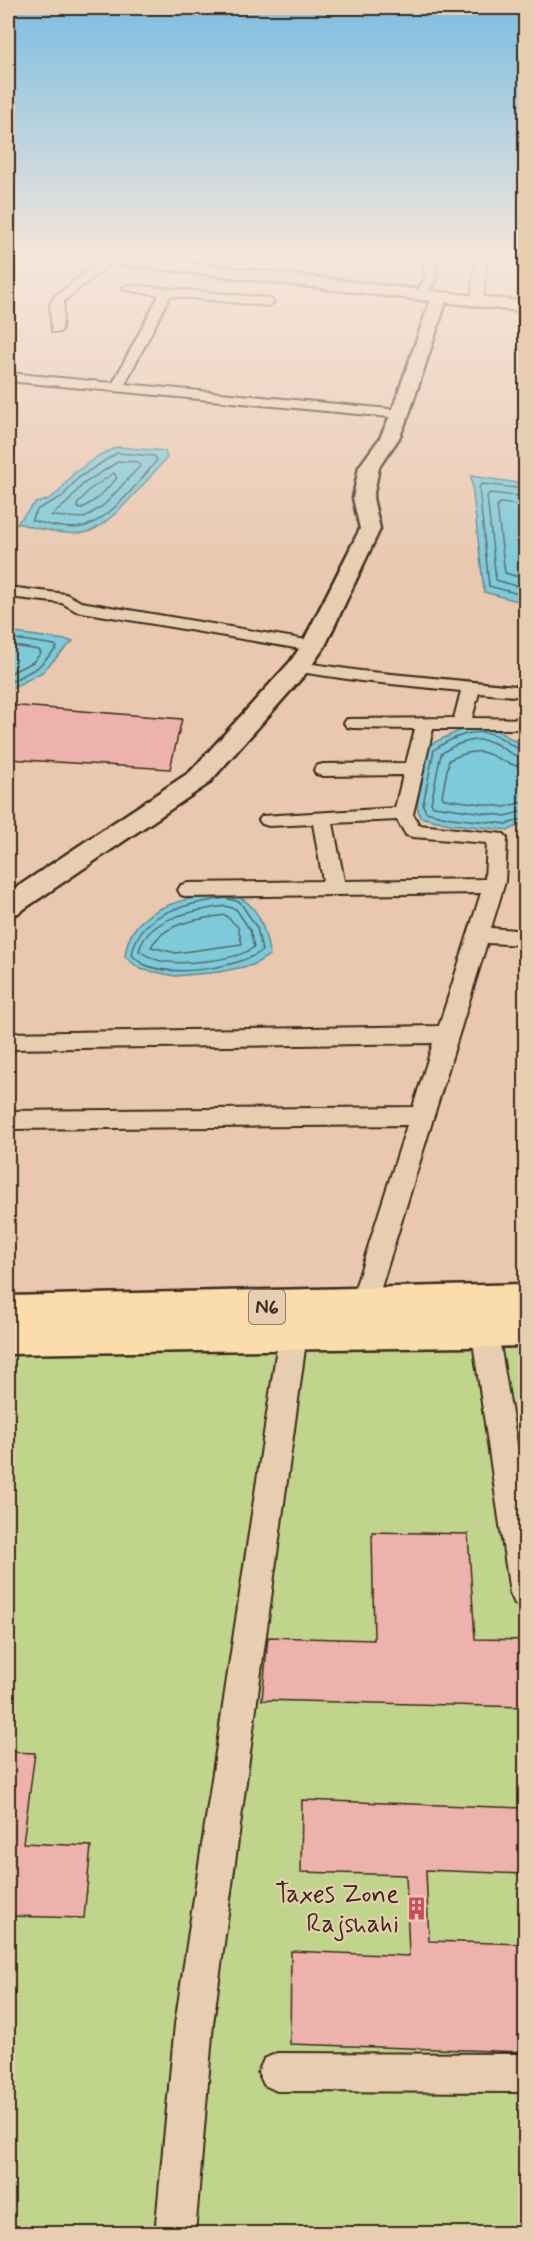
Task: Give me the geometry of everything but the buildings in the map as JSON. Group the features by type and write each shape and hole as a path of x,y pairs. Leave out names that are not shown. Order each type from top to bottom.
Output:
{"highway":[{"name":"N6","path":"8,1338 293,1334 483,1316 525,1300"},
{"name":"N6","path":"8,1312 363,1304 483,1316 525,1330"}],"street":[{"path":"117,388 130,363"},
{"path":"8,906 199,778 299,667 313,646 370,529 363,498 369,467 389,438 400,414 413,363"},
{"path":"8,376 400,414"},
{"path":"8,592 66,599 76,606 313,646"},
{"path":"299,667 471,688 525,692"},
{"path":"462,723 471,688"},
{"path":"353,723 525,724"},
{"path":"363,1304 494,886 496,838 413,831 403,814 425,724"},
{"path":"323,770 415,769"},
{"path":"268,820 403,814"},
{"path":"322,818 335,889"},
{"path":"188,890 494,886"},
{"path":"478,935 525,938"},
{"path":"8,1041 446,1034"},
{"path":"8,1119 421,1116"},
{"path":"483,1316 525,1593"},
{"path":"175,2234 194,2024 293,1334"},
{"path":"278,2072 525,2073"}],"green space":[{"path":"525,1335 525,2233 8,2233 8,1343"}],"water":[{"path":"117,447 165,451 167,458 108,520 97,528 81,533 52,531 17,523 35,503 47,500 59,492 73,474 100,455"},
{"path":"471,476 525,484 525,603 484,592"},
{"path":"8,632 73,641 41,673 8,690"},
{"path":"491,727 525,747 525,823 509,830 450,824 420,817 417,805 429,745 463,729"},
{"path":"226,892 246,901 258,915 270,955 253,965 219,972 175,976 140,969 125,957 129,940 137,926 148,916 177,902"}],"place":[{"name":"Taxes Zone Rajshahi","path":"417,1908"}]}
